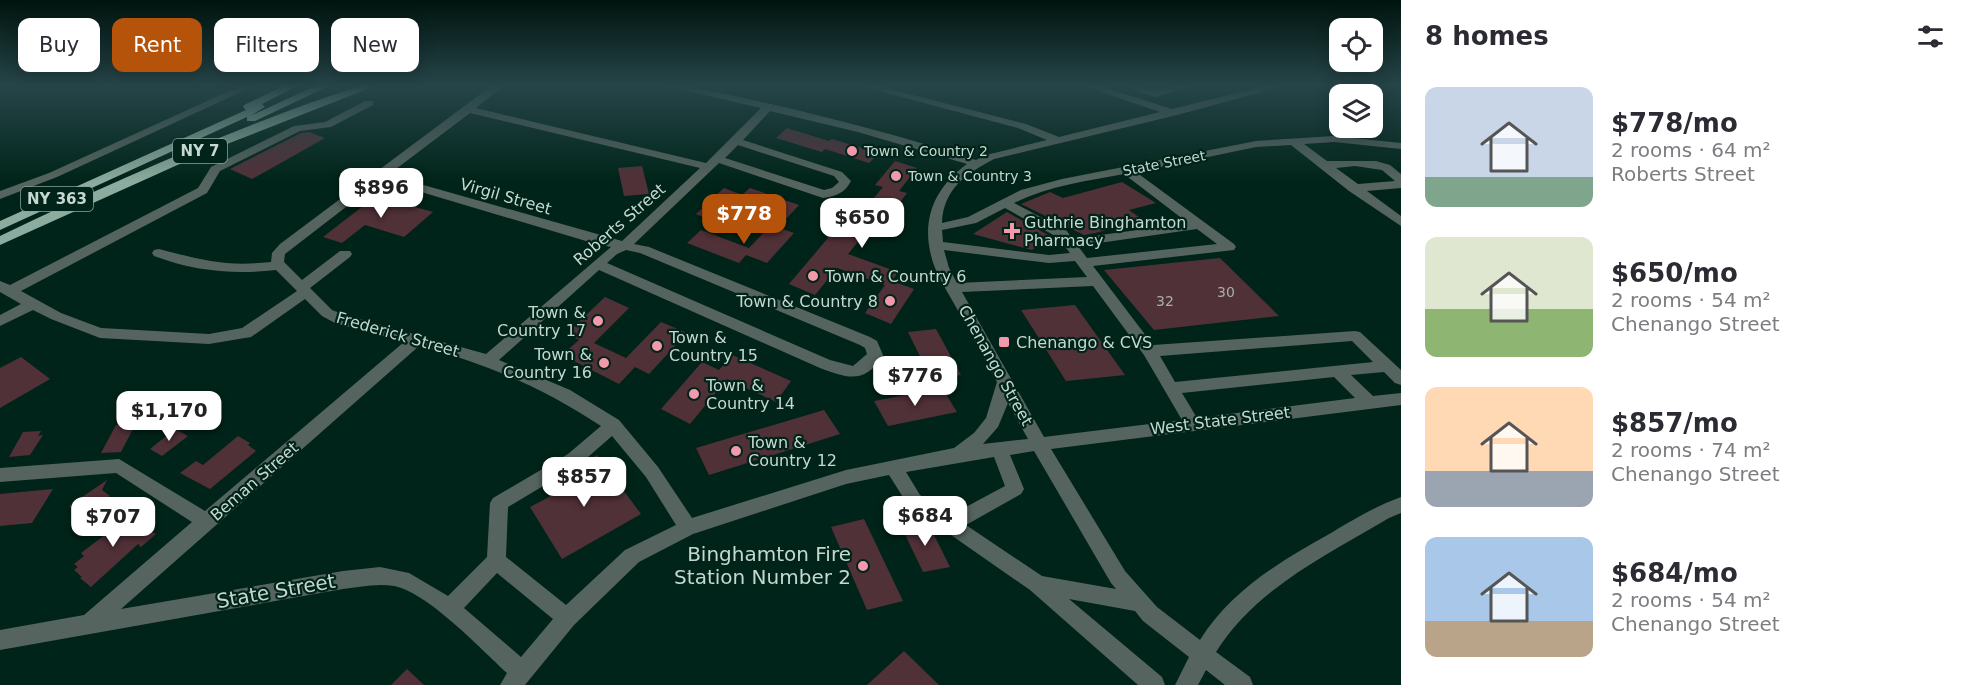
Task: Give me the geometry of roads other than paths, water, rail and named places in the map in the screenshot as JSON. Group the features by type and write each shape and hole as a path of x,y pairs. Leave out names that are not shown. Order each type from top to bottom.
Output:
{"main road":[{"name":"NY 7","path":"114,173 227,118"},
{"name":"NY 363","path":"34,210 235,118"},
{"name":"NY 363","path":"0,241 254,118"},
{"name":"NY 7","path":"34,224 237,134 279,118"}],"street":[{"path":"0,195 53,175 179,118"},
{"path":"5,288 204,190 215,169 298,128 327,125 340,118"},
{"path":"159,253 183,263 237,269 248,270 279,265 276,258 285,247 456,118"},
{"path":"509,118 712,163 823,194 836,192 844,184 845,181 838,174 736,141"},
{"name":"Roberts Street","path":"488,361 612,251 624,246 758,118"},
{"path":"810,118 938,151 975,163"},
{"path":"990,118 1022,126 1055,139"},
{"name":"Chenango Street","path":"516,678 567,618 632,556 688,528 846,477 955,456 1039,444 942,268 936,245 937,204 955,178 975,163 1005,152 1055,139 1150,118"},
{"name":"State Street","path":"935,228 972,220 1025,193 1256,144 1334,139 1401,146"},
{"path":"1293,141 1401,222"},
{"path":"1324,165 1376,164 1386,168 1401,181 1398,185 1353,188"},
{"path":"936,245 1049,259 1082,260 1229,247 1126,170"},
{"name":"Virgil Street","path":"379,176 644,250 865,341 872,345 875,355 867,367 853,373 825,364 597,264"},
{"path":"1005,203 1066,239 1149,351 1192,423"},
{"path":"0,224 34,210"},
{"path":"1066,239 1199,225"},
{"path":"5,288 56,315 100,333 209,339 246,333 304,290 345,254"},
{"name":"Frederick Street","path":"279,265 327,313 340,319 488,361 564,394 613,425 652,472 688,528"},
{"path":"953,288 1098,281"},
{"path":"0,321 34,303"},
{"path":"1149,351 1355,336 1401,379"},
{"name":"Beman Street","path":"91,623 417,339"},
{"path":"1171,388 1388,366"},
{"path":"1337,371 1369,402"},
{"path":"955,456 981,437 993,424 1005,380"},
{"name":"West State Street","path":"1039,444 1192,423 1401,399"},
{"path":"449,609 496,561 499,503 574,459 613,425"},
{"path":"1039,444 1118,577 1150,614 1242,685"},
{"path":"950,525 1015,489 999,449"},
{"path":"0,476 119,466 207,522"},
{"path":"894,468 914,500 1038,584 1154,685"},
{"path":"1186,685 1202,654 1239,606 1302,562 1383,512 1401,505"},
{"path":"496,561 567,618"},
{"name":"State Street","path":"0,640 343,580 381,577 402,579 425,591 449,609 516,678"},
{"path":"1038,584 1142,603"}],"place":[{"name":"Town & Country 2","path":"852,151"},
{"name":"Town & Country 3","path":"896,176"},
{"name":"Guthrie Binghamton Pharmacy","path":"1012,231"},
{"name":"Town & Country 6","path":"813,276"},
{"name":"Town & Country 8","path":"890,301"},
{"name":"Town & Country 17","path":"598,321"},
{"name":"Chenango & CVS","path":"1004,342"},
{"name":"Town & Country 15","path":"657,346"},
{"name":"Town & Country 16","path":"604,363"},
{"name":"Town & Country 14","path":"694,394"},
{"name":"Town & Country 12","path":"736,451"},
{"name":"Binghamton Fire Station Number 2","path":"863,566"}]}
